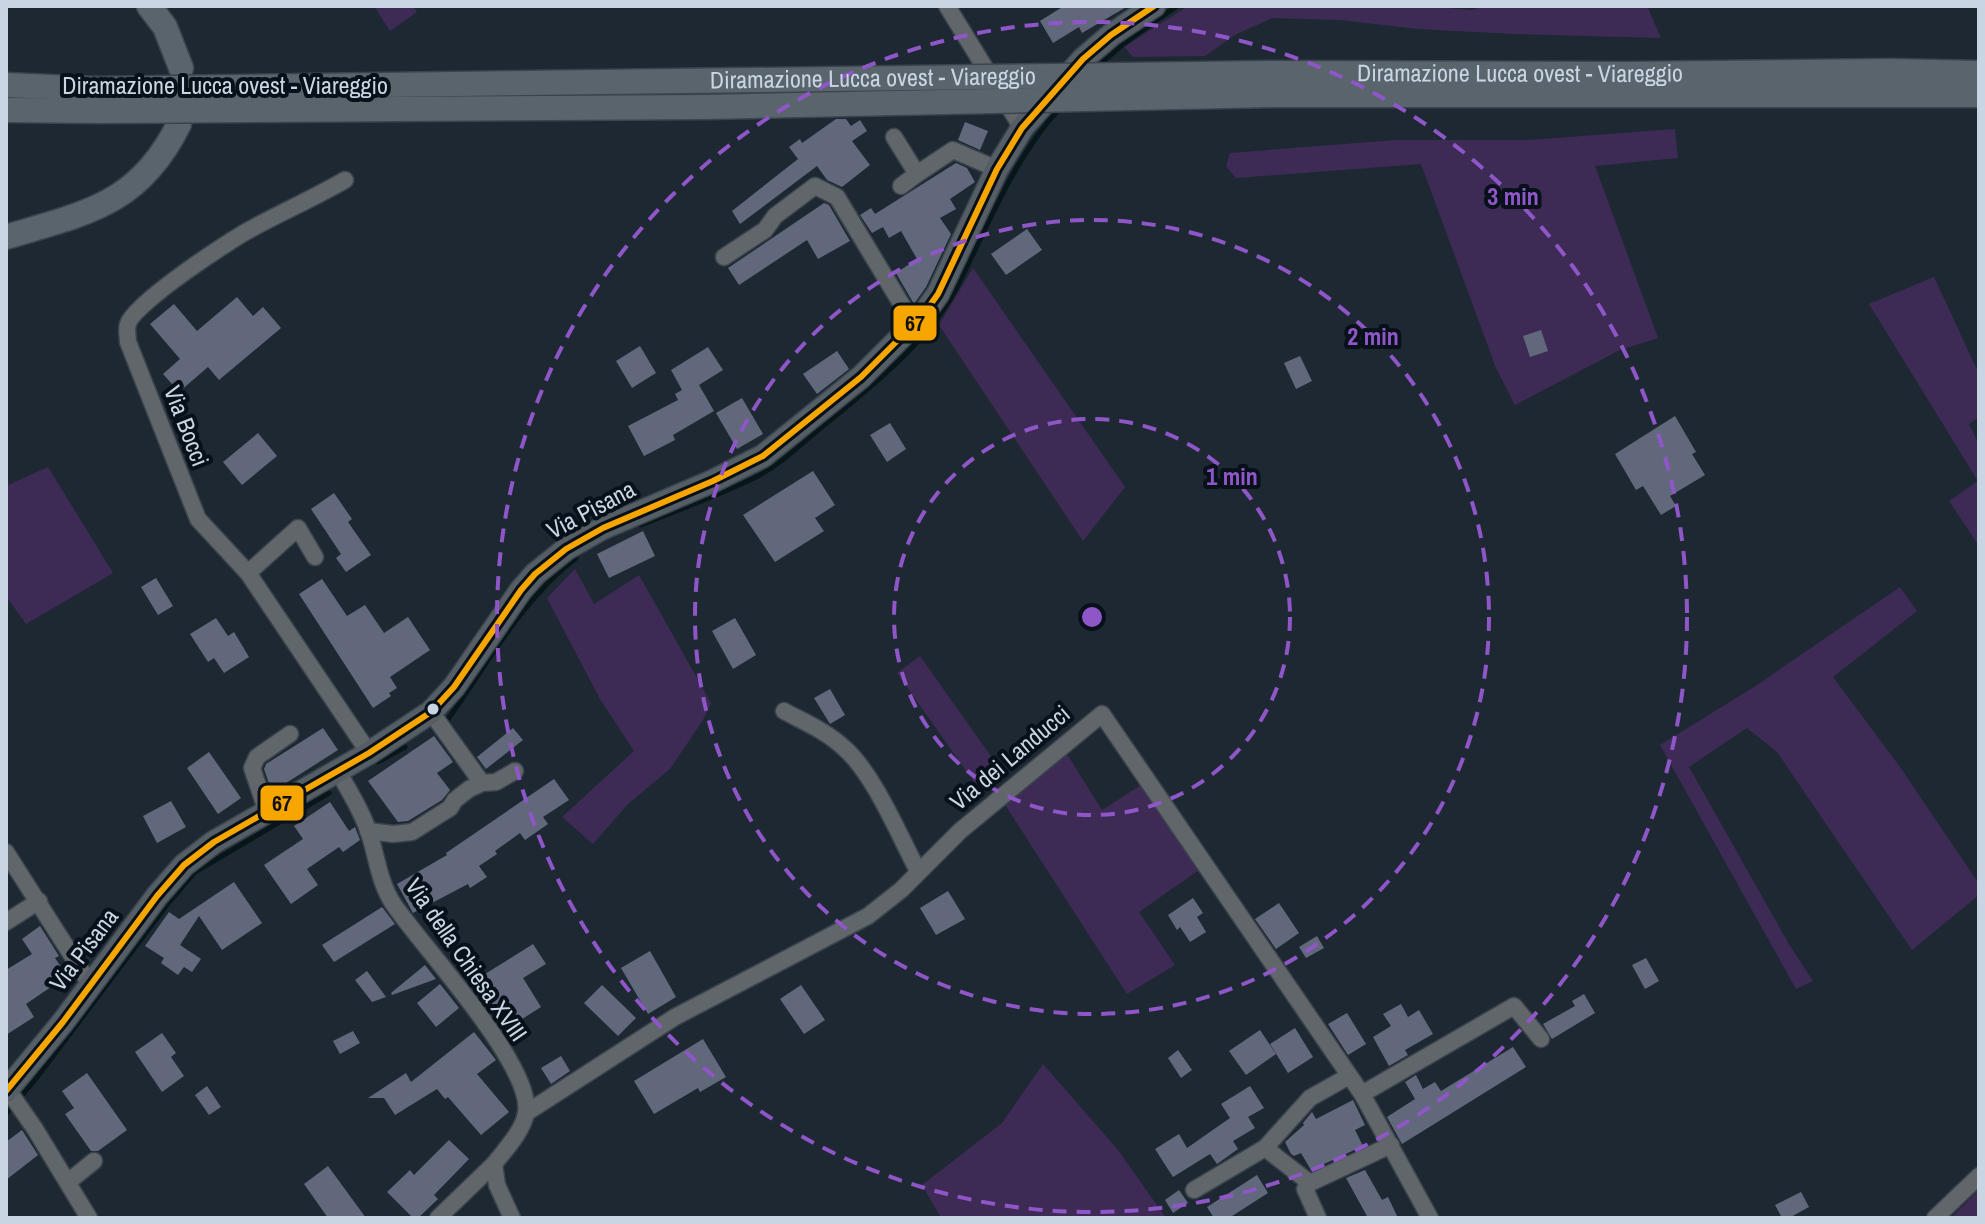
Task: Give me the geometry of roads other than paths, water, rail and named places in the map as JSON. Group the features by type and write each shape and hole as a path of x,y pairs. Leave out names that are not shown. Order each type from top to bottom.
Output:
{"highway":[{"path":"149,6 165,27 181,68"},
{"name":"Diramazione Lucca ovest - Viareggio","path":"6,110 97,100 707,107 1271,84 1631,74 1979,73"},
{"name":"Diramazione Lucca ovest - Viareggio","path":"1271,84 1979,95"},
{"name":"Diramazione Lucca ovest - Viareggio","path":"6,85 97,100"},
{"path":"6,237 85,213 128,190 162,157 179,124"}],"main road":[{"name":"Via Pisana","path":"11,1095 174,874 214,842 369,753 431,712 454,687 521,590 550,561 603,528 763,456 861,377 914,325 938,294 997,169 1022,128 1083,59 1111,35 1154,6"}],"street":[{"path":"947,6 1022,128"},
{"path":"894,137 917,174"},
{"path":"901,186 953,150 997,169"},
{"name":"Via Bocci","path":"345,180 306,203 247,230 160,290 127,324 128,342 198,519 248,573 369,753"},
{"path":"724,257 765,230 775,216 815,186 837,197 914,325"},
{"path":"248,573 298,528 315,557"},
{"path":"784,711 826,733 846,749 864,771 918,871"},
{"path":"431,712 482,783"},
{"name":"Via dei Landucci","path":"526,1113 675,1017 868,916 901,890 960,831 1102,714 1362,1094 1430,1218"},
{"path":"267,812 252,768 257,757 290,734"},
{"name":"Via della Chiesa XVIII","path":"338,771 368,831 379,874 393,903 456,981 491,1033 518,1079 526,1113"},
{"path":"368,831 393,834 412,832 482,783 496,782 515,771"},
{"path":"6,852 90,984"},
{"path":"6,922 39,901"},
{"path":"1362,1094 1514,1006 1541,1039"},
{"path":"1194,1190 1265,1148 1310,1098 1349,1076"},
{"path":"11,1095 89,1218"},
{"path":"438,1218 494,1164 514,1138 526,1113"},
{"path":"1318,1218 1306,1194 1305,1189 1310,1183 1391,1145"},
{"path":"1265,1148 1310,1183"},
{"path":"68,1182 94,1161"},
{"path":"494,1164 497,1185 512,1218"},
{"path":"1935,1218 1979,1176"}],"waterway":[{"path":"1099,65 1177,6"},
{"path":"641,525 726,491 771,468 855,400 913,347 945,308 1015,171 1060,108"},
{"path":"446,722 521,614 576,558"},
{"path":"378,762 405,747"},
{"path":"6,1114 195,872 329,793"}]}
